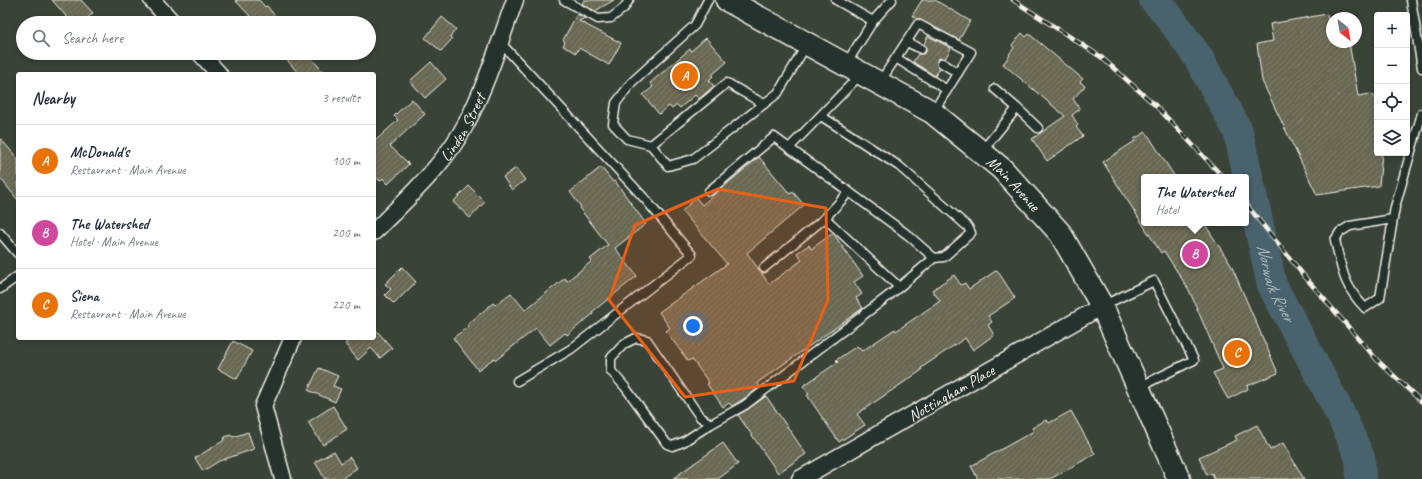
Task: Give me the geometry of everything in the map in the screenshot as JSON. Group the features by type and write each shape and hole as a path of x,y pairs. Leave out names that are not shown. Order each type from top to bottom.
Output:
{"main road":[{"name":"Main Avenue","path":"727,0 932,112 1002,169 1060,233 1102,306 1179,479"}],"street":[{"path":"152,0 167,16"},
{"name":"Linden Street","path":"376,230 431,174 452,146 466,123 484,84 515,0"},
{"path":"206,60 217,72"},
{"name":"Nottingham Place","path":"800,479 1102,306"},
{"path":"283,479 263,406 292,340"}],"lane":[{"path":"564,0 598,19 611,18 624,8 629,0"},
{"path":"708,0 695,25 632,82 616,103 613,124 627,139 652,145 668,166 693,159 778,93 807,43"},
{"path":"836,0 873,21"},
{"path":"862,74 873,21 892,0"},
{"path":"1411,0 1422,68"},
{"path":"789,148 862,74 896,58 918,24 971,52 932,112"},
{"path":"499,41 645,199 692,255 571,349 517,380"},
{"path":"907,42 920,49"},
{"path":"896,58 947,90"},
{"path":"942,63 958,73"},
{"path":"652,145 727,83 764,104"},
{"path":"995,88 1038,128"},
{"path":"981,152 1017,108"},
{"path":"1393,219 1350,226 1340,232 1335,240 1345,279 1354,296 1365,308 1380,298 1395,207 1422,113"},
{"path":"711,424 700,417 647,340 636,338 624,344 610,358 611,371 625,387 667,444 672,446 683,442 745,405 793,370 934,258 944,257 971,233 968,227 899,166 821,116"},
{"path":"709,191 774,137 908,235 934,258"},
{"path":"764,268 825,218 849,192"},
{"path":"825,218 899,287"},
{"path":"0,233 16,252"},
{"path":"0,289 16,277"},
{"path":"1102,306 1154,281 1194,360 1139,388"}],"highlighted area":[{"path":"718,189 826,208 828,300 794,381 685,397 609,300 635,225"}],"building":[{"path":"52,0 81,0 93,13 90,16 66,16"},
{"path":"235,0 259,0 265,7 267,6 275,16 250,16"},
{"path":"584,0 614,0 595,11 582,4"},
{"path":"922,0 935,0 970,21 959,40 912,16"},
{"path":"577,14 585,18 579,21 621,43 609,65 579,48 576,53 563,46 565,42 563,40"},
{"path":"1326,14 1326,48 1350,48 1358,96 1371,94 1374,96 1374,156 1382,156 1379,186 1317,195 1262,81 1257,44 1273,41 1270,24"},
{"path":"442,17 456,29 450,37 452,39 441,51 425,38"},
{"path":"1022,33 1026,37 1029,34 1083,79 1080,82 1085,86 1073,99 1080,109 1072,115 1078,125 1076,127 1083,136 1047,161 1032,139 1065,116 1003,64 1014,48 1012,45"},
{"path":"928,36 951,48 945,59 940,58 937,60 937,65 940,68 935,76 913,62 918,54 926,52 924,44"},
{"path":"706,38 727,62 712,75 713,76 709,80 714,86 699,99 695,95 680,108 677,105 672,109 669,106 659,114 643,95 653,87 650,83 690,49 691,51"},
{"path":"287,60 313,60 323,72 297,72"},
{"path":"431,62 446,79 425,98 410,81"},
{"path":"412,99 425,114 390,146 409,164 388,184 383,178 380,181 376,177 376,140 398,120 394,116"},
{"path":"1146,132 1173,174 1141,174 1141,222 1103,162 1135,141 1134,139"},
{"path":"0,138 16,157 16,198 0,178"},
{"path":"759,157 790,194 793,192 804,205 747,253 769,284 802,260 797,253 809,245 811,249 833,233 863,276 854,282 862,294 856,298 863,308 757,383 760,387 742,400 732,406 729,403 723,407 707,384 709,383 692,359 688,361 666,331 670,328 659,312 727,264 682,211 696,198 702,205"},
{"path":"601,167 613,182 615,181 646,224 615,248 637,276 592,312 593,314 567,335 565,333 550,345 536,328 496,360 494,358 478,370 453,338 469,326 468,324 493,303 495,305 511,293 525,310 565,278 567,281 592,261 590,259 608,245 580,209 581,207 570,192"},
{"path":"516,168 525,180 512,190 503,177"},
{"path":"469,186 485,202 470,218 453,202"},
{"path":"1144,226 1206,226 1231,265 1278,373 1247,386 1248,389 1228,399 1213,373 1223,369 1189,290 1164,251 1161,253"},
{"path":"402,267 416,282 394,304 385,295 391,289 385,284"},
{"path":"997,270 1015,298 988,316 992,322 988,325 994,335 973,350 965,338 921,368 922,370 857,414 865,425 839,442 807,395 809,394 803,386 838,362 836,360 857,346 862,351 895,329 896,331 940,301 932,290 954,275 961,285 965,283 969,289"},
{"path":"376,330 392,348 380,358 371,348 358,360 345,344 350,340 376,340"},
{"path":"233,341 252,351 237,379 218,369"},
{"path":"319,368 338,376 333,386 341,389 335,402 308,390"},
{"path":"766,396 806,454 778,473 738,415"},
{"path":"333,406 347,429 323,445 308,422"},
{"path":"1071,411 1095,454 1050,479 978,479 971,466 1034,431 1032,428 1046,420 1049,423"},
{"path":"1257,425 1270,450 1283,443 1304,479 1214,479 1212,473 1207,475 1199,457 1237,440 1235,436"},
{"path":"248,432 254,449 219,461 203,471 195,458 223,441 225,437 230,435 233,437"},
{"path":"723,443 738,464 718,479 672,479"},
{"path":"334,451 341,463 350,457 357,468 341,479 325,479 315,462"}],"waterway":[{"name":"Norwalk River","path":"1154,0 1165,11 1198,57 1238,131 1247,174"},
{"name":"Norwalk River","path":"1249,181 1272,285 1341,415 1360,458 1361,479"}],"railway":[{"path":"1013,0 1101,57 1155,105 1220,174"},
{"path":"1249,208 1305,277 1378,361 1422,402"}],"place":[{"name":"McDonald's","path":"685,76"},
{"name":"The Watershed","path":"1195,254"},
{"name":"Siena","path":"1237,353"}]}
